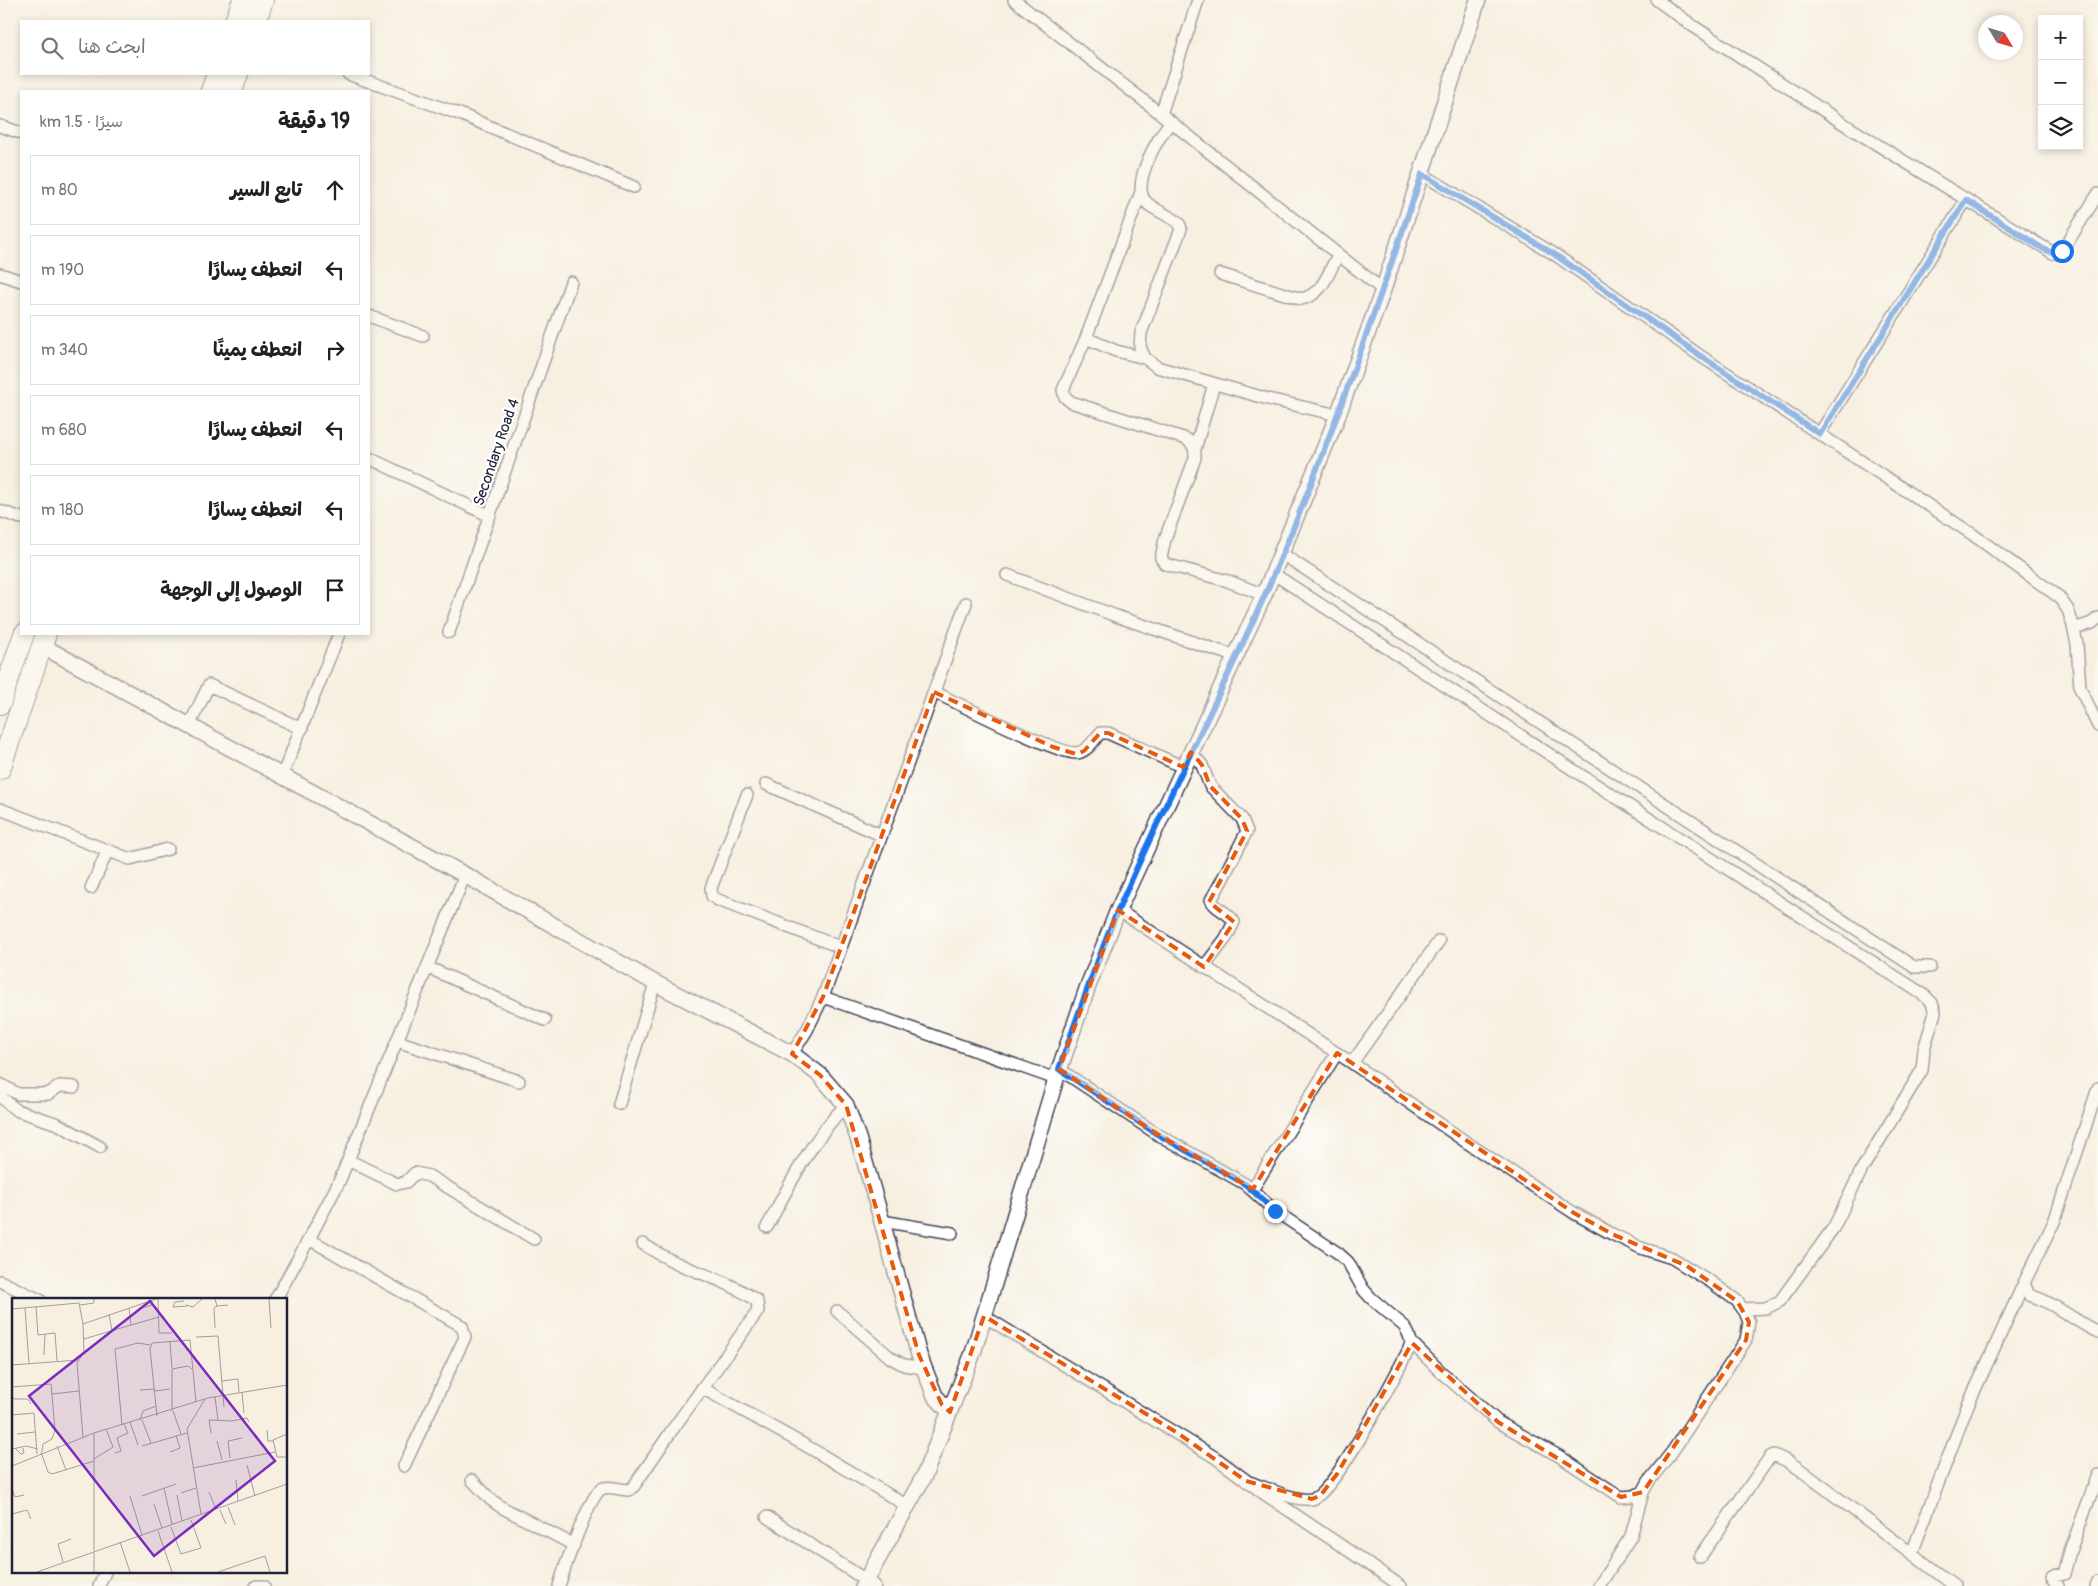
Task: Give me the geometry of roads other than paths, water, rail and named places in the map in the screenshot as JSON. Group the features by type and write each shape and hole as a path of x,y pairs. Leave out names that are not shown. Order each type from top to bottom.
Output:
{"highway":[{"path":"235,20 243,0"},
{"path":"256,20 263,0"},
{"path":"211,90 217,75"},
{"path":"232,90 238,75"},
{"path":"0,704 24,635"},
{"path":"0,769 44,640"}],"street":[{"path":"1014,0 1382,290"},
{"path":"1161,114 1198,0"},
{"path":"767,1517 868,1584 924,1476 973,1353 1057,1074 1088,986 1118,910 1274,574 1338,415 1422,174 1478,0"},
{"path":"1657,0 1693,26 1844,124 2045,250 2058,254 2062,251 2098,194"},
{"path":"351,75 470,118 634,187"},
{"path":"1171,122 1157,141 1143,176 1141,192 1086,338 1064,390 1065,397 1071,402 1186,439 1192,443 1195,449"},
{"path":"0,126 20,133"},
{"path":"1422,174 1554,254 1699,355 1972,534 2060,597 2068,610 2074,629 2080,688 2098,726"},
{"path":"1141,192 1146,202 1179,223 1180,229 1141,333 1140,347 1145,358"},
{"path":"1820,434 1966,200"},
{"path":"1220,274 1301,299 1311,297 1320,290 1338,255"},
{"path":"0,274 20,281"},
{"name":"Secondary Road 4","path":"449,632 571,282"},
{"path":"370,316 423,336"},
{"path":"1086,338 1116,351 1145,358 1157,367 1214,384 1338,415"},
{"path":"1214,384 1195,449 1195,458 1165,539 1161,558 1164,564 1228,581 1264,596"},
{"path":"370,458 490,516"},
{"path":"0,511 20,518"},
{"path":"1282,554 1914,968 1930,967"},
{"path":"1274,574 1378,644 1924,995 1932,1003 1935,1013 1924,1049 1922,1070 1862,1169 1834,1227 1780,1302 1766,1308 1743,1309"},
{"path":"1007,575 1116,616 1237,657"},
{"path":"792,1054 807,1030 822,997 966,603"},
{"path":"2074,629 2092,623 2098,618"},
{"path":"282,776 339,635"},
{"path":"44,640 189,726 465,875 655,983 792,1054 820,1075 846,1105 858,1138 923,1368 935,1396 950,1412"},
{"path":"189,726 209,685 302,729"},
{"path":"934,692 1053,747 1076,754 1084,751 1100,734 1108,733 1183,767"},
{"path":"1191,752 1202,765 1210,786 1242,819 1247,831 1210,900 1232,917 1234,922 1226,938 1204,967"},
{"path":"766,784 881,835"},
{"path":"747,795 710,888 712,896 840,947"},
{"path":"0,809 107,852 130,859 168,849"},
{"path":"91,888 107,852"},
{"path":"275,1298 310,1239 348,1160 465,875"},
{"path":"1118,910 1337,1053 1466,1142 1574,1213 1642,1248 1672,1258 1688,1266 1737,1301 1743,1309 1749,1322 1746,1340 1682,1438 1643,1492 1631,1536 1600,1586"},
{"path":"1352,1063 1439,941"},
{"path":"427,967 545,1020"},
{"path":"619,1104 655,983"},
{"path":"822,997 1057,1074 1232,1176 1252,1190 1275,1211 1338,1253 1348,1262 1371,1298 1405,1327 1411,1342 1441,1372 1498,1422 1559,1456 1621,1496 1633,1496 1643,1492"},
{"path":"397,1041 519,1080"},
{"path":"1252,1190 1337,1053"},
{"path":"0,1084 18,1094 48,1094 60,1086 74,1087"},
{"path":"1912,1553 1967,1407 2054,1222 2098,1088"},
{"path":"0,1096 16,1110 58,1124 100,1147"},
{"path":"767,1227 810,1146 829,1122 846,1105"},
{"path":"348,1160 397,1184 406,1182 415,1173 429,1176 534,1239"},
{"path":"882,1220 952,1233"},
{"path":"310,1239 462,1326 465,1337 404,1466"},
{"path":"559,1586 585,1518 601,1489 628,1490 634,1486 758,1311 757,1302 733,1286 680,1264 643,1244"},
{"path":"0,1281 36,1298"},
{"path":"2024,1283 2029,1295 2042,1299 2079,1324 2098,1332"},
{"path":"837,1311 891,1358 904,1365 923,1368"},
{"path":"984,1316 1176,1432 1401,1586"},
{"path":"1246,1481 1296,1497 1312,1499 1320,1496 1337,1474 1386,1393 1411,1342"},
{"path":"702,1388 810,1448 909,1507"},
{"path":"1700,1557 1770,1457 1774,1456 1798,1468 1955,1586"},
{"path":"2044,1586 2064,1574 2070,1551 2098,1475"},
{"path":"472,1480 490,1500 574,1545"},
{"path":"100,1586 104,1574"},
{"path":"2096,1586 2098,1581"},
{"path":"256,1586 264,1586"}]}
